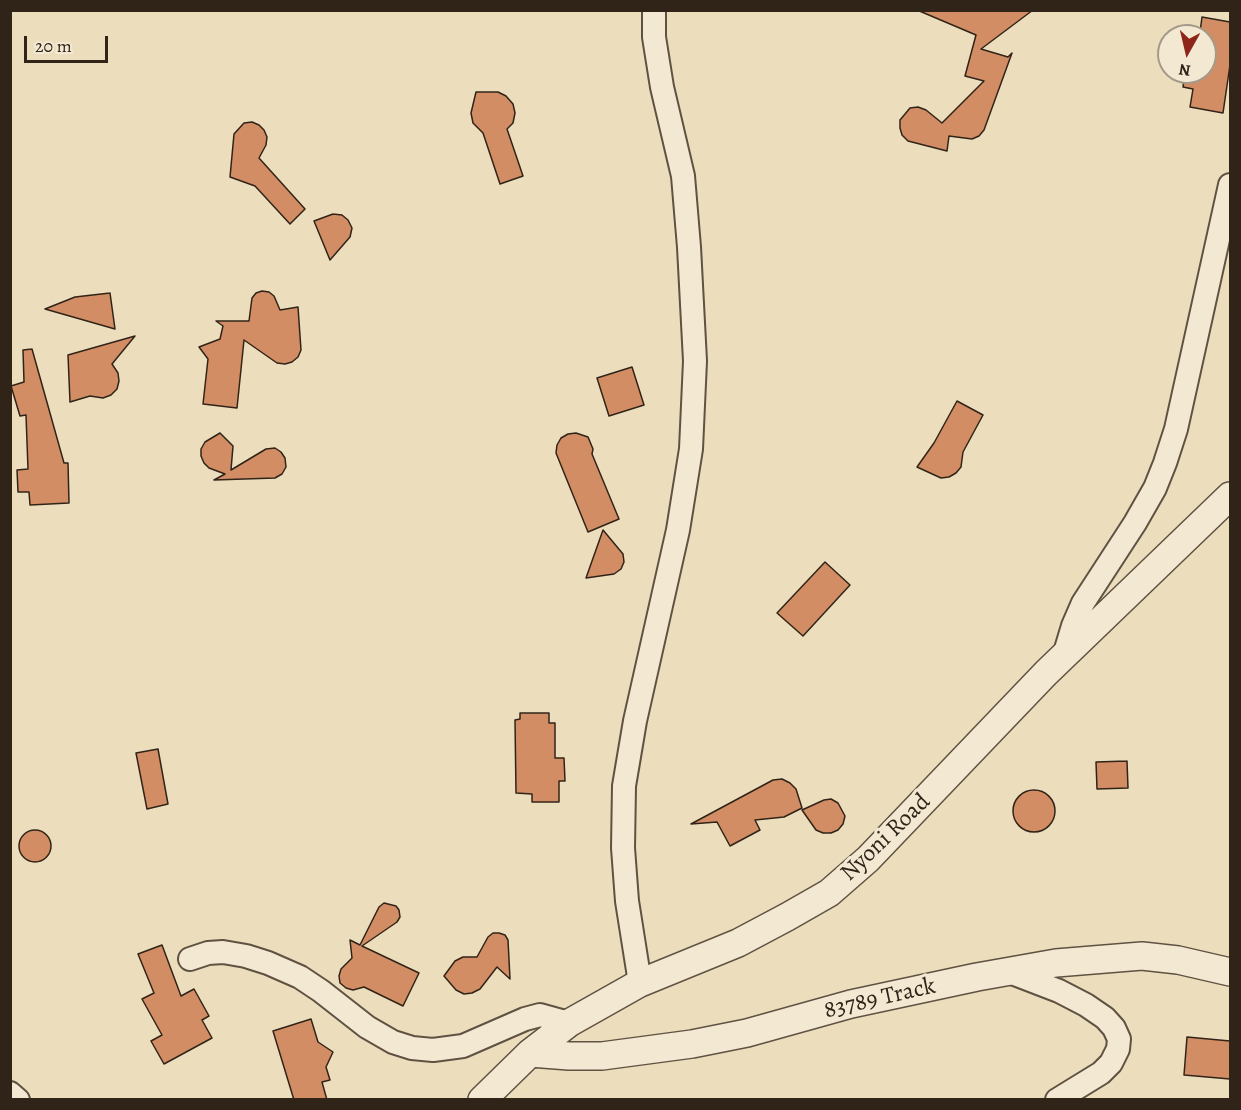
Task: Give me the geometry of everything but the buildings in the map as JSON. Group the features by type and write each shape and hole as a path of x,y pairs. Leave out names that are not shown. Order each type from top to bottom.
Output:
{"street":[{"path":"640,983 627,901 623,848 624,786 635,721 678,530 691,449 695,361 690,247 682,176 662,87 654,37 654,10"},
{"path":"1064,656 1083,603 1135,523 1155,488 1165,463 1179,417 1230,185"},
{"name":"Nyoni Road","path":"482,1100 530,1053 569,1023 640,983 738,943 829,892 868,859 1064,656 1230,496"},
{"path":"189,959 208,953 223,952 268,963 307,981 367,1027 393,1042 412,1048 433,1050 463,1046 525,1019 540,1015 569,1023"},
{"name":"83789 Track","path":"530,1053 602,1056 692,1044 747,1034 851,1004 1056,963 1142,956 1178,960 1230,972"},
{"path":"1007,971 1059,991 1086,1005 1114,1028 1119,1038 1118,1049 1111,1063 1101,1073 1058,1100"},
{"path":"10,1093 18,1100"}]}
